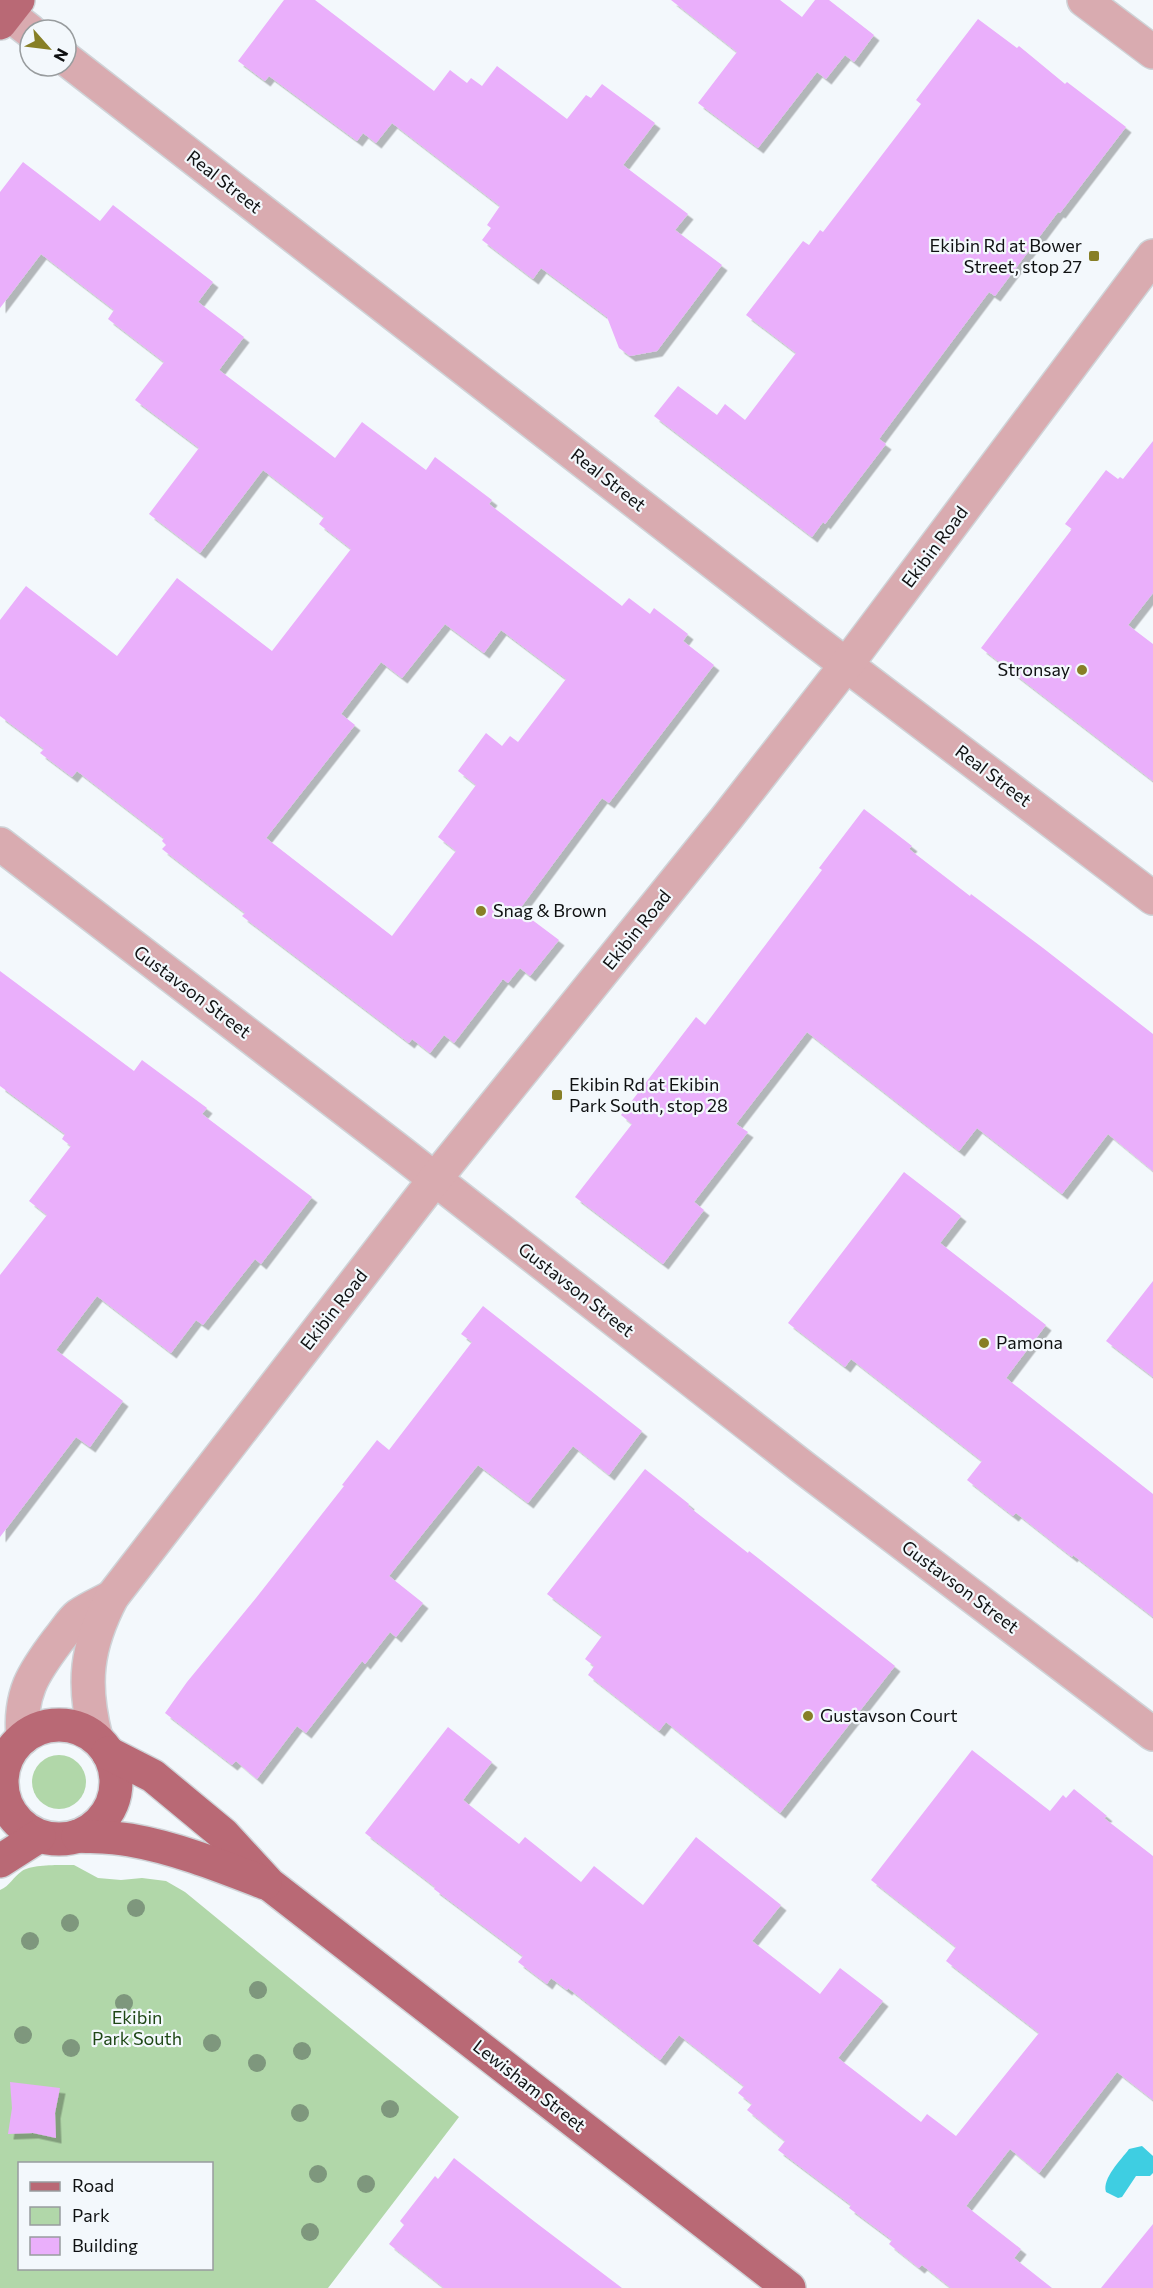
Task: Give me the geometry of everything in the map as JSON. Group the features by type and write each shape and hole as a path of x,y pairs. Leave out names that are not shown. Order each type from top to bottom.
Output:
{"main road":[{"path":"59,1724 79,1728 102,1745 116,1772 116,1792 109,1811 96,1826 78,1836 59,1839 39,1836 22,1826 9,1811 2,1792 1,1773 9,1753 22,1738 39,1728 59,1724"},
{"name":"Lewisham Street","path":"102,1745 153,1776 223,1834 269,1884 789,2288"},
{"path":"0,1861 39,1836"},
{"name":"Lewisham Street","path":"78,1836 129,1840 150,1845 202,1860 269,1884"}],"street":[{"path":"1084,0 1153,52"},
{"name":"Real Street","path":"78,68 1153,898"},
{"name":"Ekibin Road","path":"102,1745 87,1695 87,1673 91,1646 99,1621 112,1597 435,1179 725,820 847,664 1153,256"},
{"name":"Gustavson Street","path":"0,844 435,1179 795,1462 1153,1734"},
{"name":"Ekibin Road","path":"22,1738 21,1718 30,1679 77,1616 112,1597"}],"green space":[{"path":"54,1755 64,1755 74,1759 82,1767 86,1782 82,1797 74,1805 64,1809 54,1809 44,1805 36,1797 32,1787 32,1777 36,1767 44,1759"},
{"name":"Ekibin Park South","path":"74,1865 98,1878 121,1880 142,1878 166,1881 185,1892 459,2117 328,2288 0,2288 0,1890 19,1873 39,1866"}],"water":[{"path":"1142,2146 1153,2156 1153,2173 1150,2176 1136,2176 1122,2197 1118,2198 1106,2192 1109,2175 1117,2164 1129,2149"}],"building":[{"path":"284,0 315,0 434,91 450,70 467,83 471,78 482,86 497,66 567,119 586,95 591,98 602,84 655,123 623,165 688,214 675,230 722,265 657,351 630,356 619,348 607,317 541,268 533,279 482,240 491,228 487,225 500,206 392,123 376,143 363,133 357,141 269,76 265,81 238,61"},
{"path":"671,0 780,0 802,17 815,0 829,0 874,35 854,62 845,55 826,79 817,72 758,148 698,103 737,52"},
{"path":"978,19 1017,48 1019,46 1065,84 1067,82 1126,127 995,296 989,292 879,439 886,444 825,524 823,522 812,537 654,416 678,386 717,415 725,404 745,420 796,353 746,315 803,241 809,245 820,230 823,232 921,104 916,100"},
{"path":"23,162 100,221 113,205 213,282 198,302 244,337 219,370 335,458 362,422 426,470 435,457 492,500 489,504 622,606 629,598 650,614 654,608 688,634 683,641 714,665 609,803 602,798 519,910 559,940 530,976 520,968 508,983 503,979 454,1043 444,1035 430,1053 412,1039 409,1043 242,916 245,913 162,849 166,845 162,841 164,838 77,771 72,777 40,753 44,749 0,716 0,620 26,586 117,656 177,578 272,651 351,549 319,524 324,517 263,470 200,553 149,514 199,448 135,400 164,362 108,319 114,310 41,254 0,308 0,192","holes":["445,624 484,653 501,630 566,679 518,742 510,736 502,746 486,733 458,771 476,785 438,837 456,851 392,936 266,838 355,725 341,714 381,662 402,678"]},
{"name":"Stronsay","path":"1153,441 1153,593 1128,625 1153,644 1153,781 981,648 1072,529 1065,524 1106,470 1118,479 1120,477 1123,479"},
{"path":"864,809 912,846 909,849 1043,948 1153,1034 1153,1171 1108,1134 1062,1194 977,1128 959,1151 807,1032 736,1124 748,1132 694,1202 704,1210 663,1264 575,1197 632,1124 621,1115 696,1017 705,1025 822,870 819,868"},
{"path":"0,971 134,1071 142,1060 207,1108 202,1114 312,1197 261,1264 255,1259 203,1325 196,1320 171,1353 97,1296 56,1350 123,1401 90,1447 76,1437 0,1537 0,1275 47,1215 29,1201 71,1146 62,1139 65,1134 0,1086"},
{"path":"904,1172 961,1216 940,1243 1046,1325 1006,1378 1153,1494 1153,1617 1016,1513 1013,1516 967,1480 982,1461 851,1359 845,1367 788,1323"},
{"path":"1153,1281 1153,1377 1106,1341"},
{"path":"483,1306 642,1431 609,1475 573,1446 528,1503 478,1465 389,1576 423,1603 396,1637 390,1632 365,1664 362,1661 306,1733 297,1726 257,1779 236,1761 232,1765 165,1713 187,1682 344,1486 342,1485 377,1440 389,1450 472,1342 461,1334"},
{"path":"645,1469 689,1504 688,1506 895,1666 780,1813 666,1722 659,1731 588,1675 594,1666 585,1659 602,1636 547,1594"},
{"path":"448,1727 492,1762 463,1800 519,1844 525,1837 581,1882 594,1866 643,1905 696,1837 781,1905 752,1941 820,1994 840,1968 883,2001 838,2058 921,2122 927,2114 956,2136 1039,2033 946,1961 956,1947 871,1880 972,1750 1050,1811 1063,1795 1066,1798 1074,1789 1107,1816 1104,1818 1153,1856 1153,2100 1117,2072 1039,2173 1010,2149 966,2206 1021,2249 1014,2258 1052,2288 951,2288 922,2265 919,2268 889,2244 892,2240 849,2208 851,2205 778,2150 785,2141 747,2110 752,2104 738,2093 744,2086 679,2035 660,2060 568,1988 567,1990 551,1978 547,1984 518,1962 523,1956 434,1889 435,1887 365,1833"},
{"path":"10,2082 60,2088 55,2113 56,2138 33,2133 8,2134 12,2108"},
{"path":"454,2158 622,2288 444,2288 389,2244 404,2225 400,2221 435,2176 438,2179"},
{"path":"1153,2224 1153,2288 1101,2288"}],"place":[{"name":"Ekibin Rd at Bower Street, stop 27","path":"1094,256"},
{"name":"Stronsay","path":"1082,670"},
{"name":"Snag & Brown","path":"481,911"},
{"name":"Ekibin Rd at Ekibin Park South, stop 28","path":"557,1095"},
{"name":"Pamona","path":"984,1343"},
{"name":"Gustavson Court","path":"808,1716"}]}
